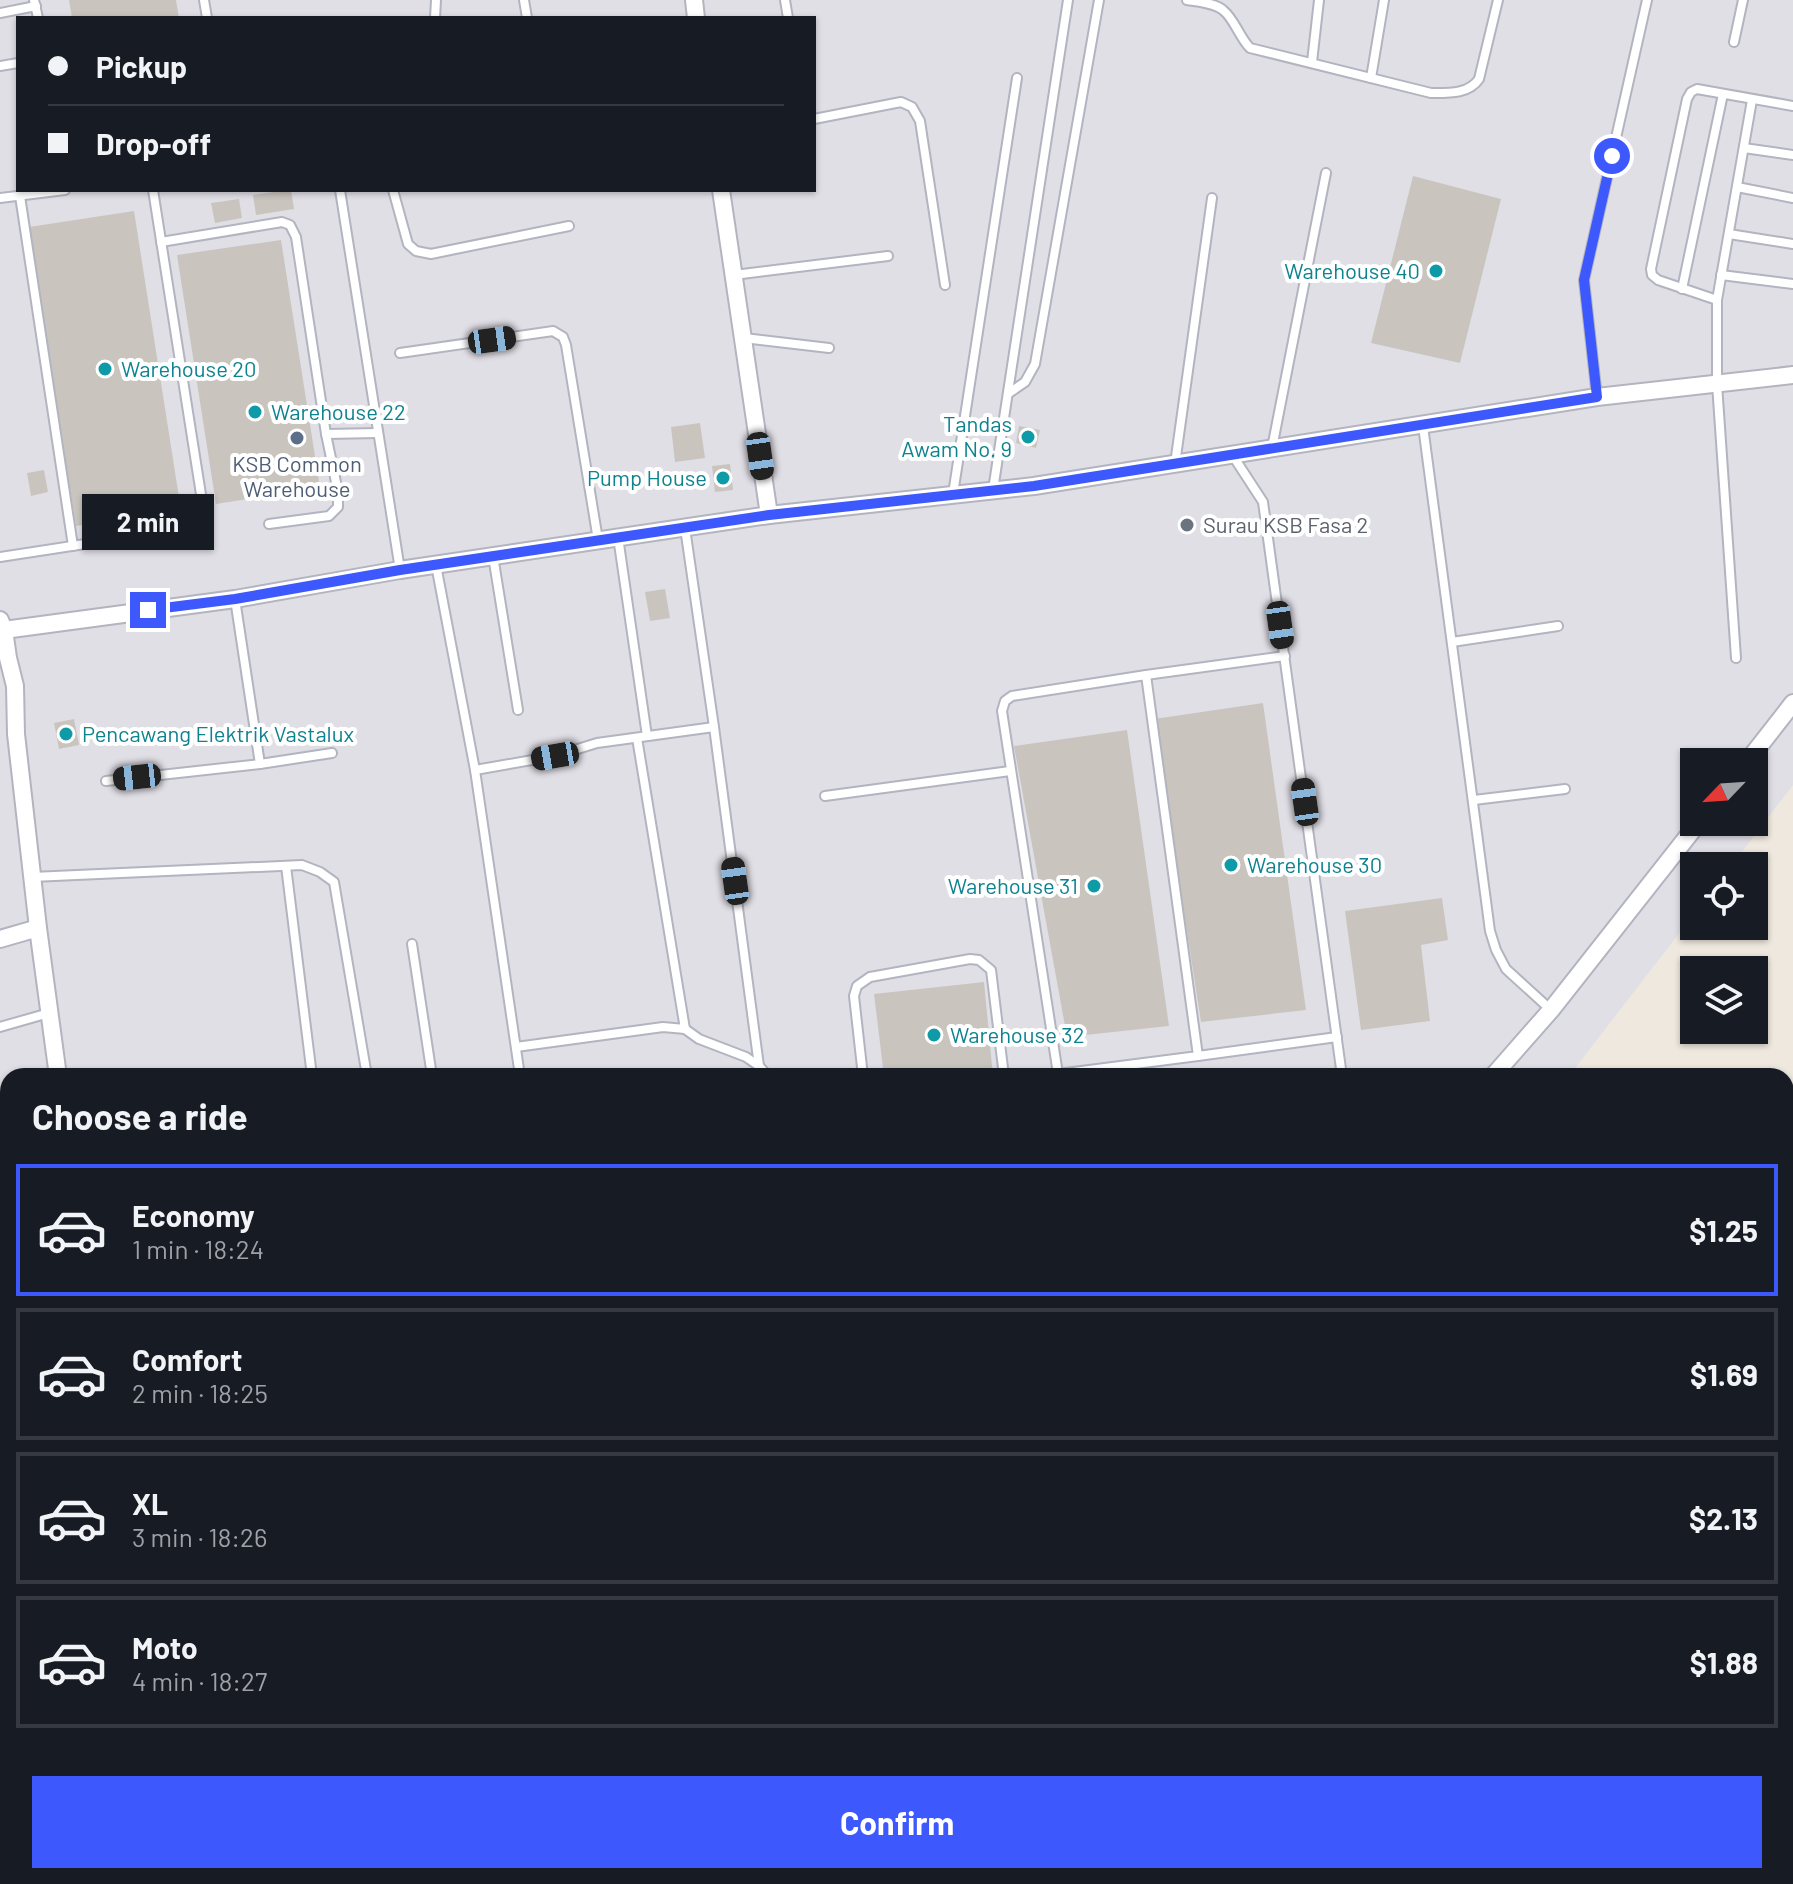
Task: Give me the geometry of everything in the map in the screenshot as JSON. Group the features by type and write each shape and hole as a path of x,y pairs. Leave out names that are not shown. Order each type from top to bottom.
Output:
{"street":[{"path":"721,192 769,515"},
{"path":"57,1068 16,734 8,698 15,686 2,625 235,599 400,570 684,527 1034,486 1597,397 1793,375"},
{"path":"1758,748 1793,703"},
{"path":"1500,1068 1551,1010 1688,836"},
{"path":"0,938 38,928"}],"lane":[{"path":"993,490 1068,0"},
{"path":"1009,393 1025,382 1035,364 1099,0"},
{"path":"1187,0 1223,9 1250,48 1431,93 1455,93 1474,87 1479,79 1498,0"},
{"path":"1312,62 1319,0"},
{"path":"1371,78 1384,0"},
{"path":"1597,397 1584,280 1647,0"},
{"path":"1734,42 1743,0"},
{"path":"0,13 35,3"},
{"path":"953,495 1017,78"},
{"path":"1717,300 1658,280 1651,269 1687,99 1697,89 1793,106"},
{"path":"1682,289 1723,94"},
{"path":"1736,658 1717,384 1717,300 1752,100"},
{"path":"816,119 901,102 912,107 920,121 945,285"},
{"path":"1744,148 1793,155"},
{"path":"1272,449 1326,173"},
{"path":"1737,187 1793,198"},
{"path":"0,198 50,192"},
{"path":"0,557 189,528 200,523 203,507 153,192"},
{"path":"340,192 400,570"},
{"path":"394,192 408,244 416,251 431,254 569,226"},
{"path":"20,196 73,546"},
{"path":"1175,465 1212,198"},
{"path":"161,242 282,222 290,225 296,237 338,507 329,516 269,524"},
{"path":"1729,234 1793,244"},
{"path":"734,275 888,256"},
{"path":"1721,275 1793,284"},
{"path":"400,353 553,331 563,337 598,540"},
{"path":"743,338 829,348"},
{"path":"1423,426 1490,931 1506,969 1551,1010"},
{"path":"326,434 378,433"},
{"path":"1233,456 1263,502 1341,1068"},
{"path":"684,527 759,1066"},
{"path":"618,537 647,736"},
{"path":"493,556 518,710"},
{"path":"436,565 475,770 519,1068"},
{"path":"235,599 260,764"},
{"path":"1452,642 1558,626"},
{"path":"1057,1068 1010,771 1002,711 1005,701 1012,696 1285,656"},
{"path":"1146,675 1198,1056"},
{"path":"475,770 555,756 597,743 714,727"},
{"path":"637,738 685,1029"},
{"path":"106,781 332,753"},
{"path":"825,796 1010,771"},
{"path":"1474,800 1565,789"},
{"path":"32,877 302,865 320,872 334,882 366,1068"},
{"path":"286,866 311,1068"},
{"path":"412,944 431,1068"},
{"path":"862,1068 854,996 857,986 870,977 970,959 979,960 991,970 1003,1068"},
{"path":"0,1027 50,1013"},
{"path":"516,1047 663,1027 685,1029 699,1039 746,1057 759,1066"},
{"path":"1110,1068 1337,1037"}],"shaded area":[{"path":"0,0 1793,0 1793,785 1768,818 1768,748 1680,748 1680,836 1754,836 1742,852 1680,852 1680,932 1575,1068 0,1068"}],"building":[{"path":"69,0 176,0 179,16 72,16"},
{"name":"Warehouse 40","path":"1413,176 1501,199 1460,363 1371,343"},
{"path":"291,192 294,209 256,215 253,195"},
{"path":"239,199 242,218 215,223 211,203"},
{"name":"Warehouse 20","path":"134,211 181,510 76,526 29,227"},
{"name":"Warehouse 22","path":"281,240 320,488 216,504 177,255"},
{"path":"700,423 705,458 675,462 671,427"},
{"name":"Tandas Awam No. 9","path":"1019,426 1040,430 1036,448 1016,443"},
{"name":"Pump House","path":"730,464 733,490 715,492 712,466"},
{"path":"44,470 48,492 31,496 27,473"},
{"path":"665,589 670,618 650,621 645,592"},
{"name":"Warehouse 30","path":"1263,703 1306,1010 1201,1022 1154,719"},
{"name":"Pencawang Elektrik Vastalux","path":"74,719 79,745 59,749 54,723"},
{"name":"Warehouse 31","path":"1127,730 1169,1026 1067,1037 1014,746"},
{"path":"1442,898 1448,940 1421,945 1430,1021 1361,1030 1345,911"},
{"name":"Warehouse 32","path":"984,982 992,1068 883,1068 874,994"}],"place":[{"name":"Warehouse 40","path":"1436,271"},
{"name":"Warehouse 20","path":"105,369"},
{"name":"Warehouse 22","path":"255,412"},
{"name":"Tandas Awam No. 9","path":"1028,437"},
{"name":"KSB Common Warehouse","path":"297,438"},
{"name":"Pump House","path":"723,478"},
{"name":"Surau KSB Fasa 2","path":"1187,525"},
{"name":"Pencawang Elektrik Vastalux","path":"66,734"},
{"name":"Warehouse 30","path":"1231,865"},
{"name":"Warehouse 31","path":"1094,886"},
{"name":"Warehouse 32","path":"934,1035"}],"route":[{"path":"148,610 769,515 1034,486 1597,397 1584,280 1612,156"}]}
